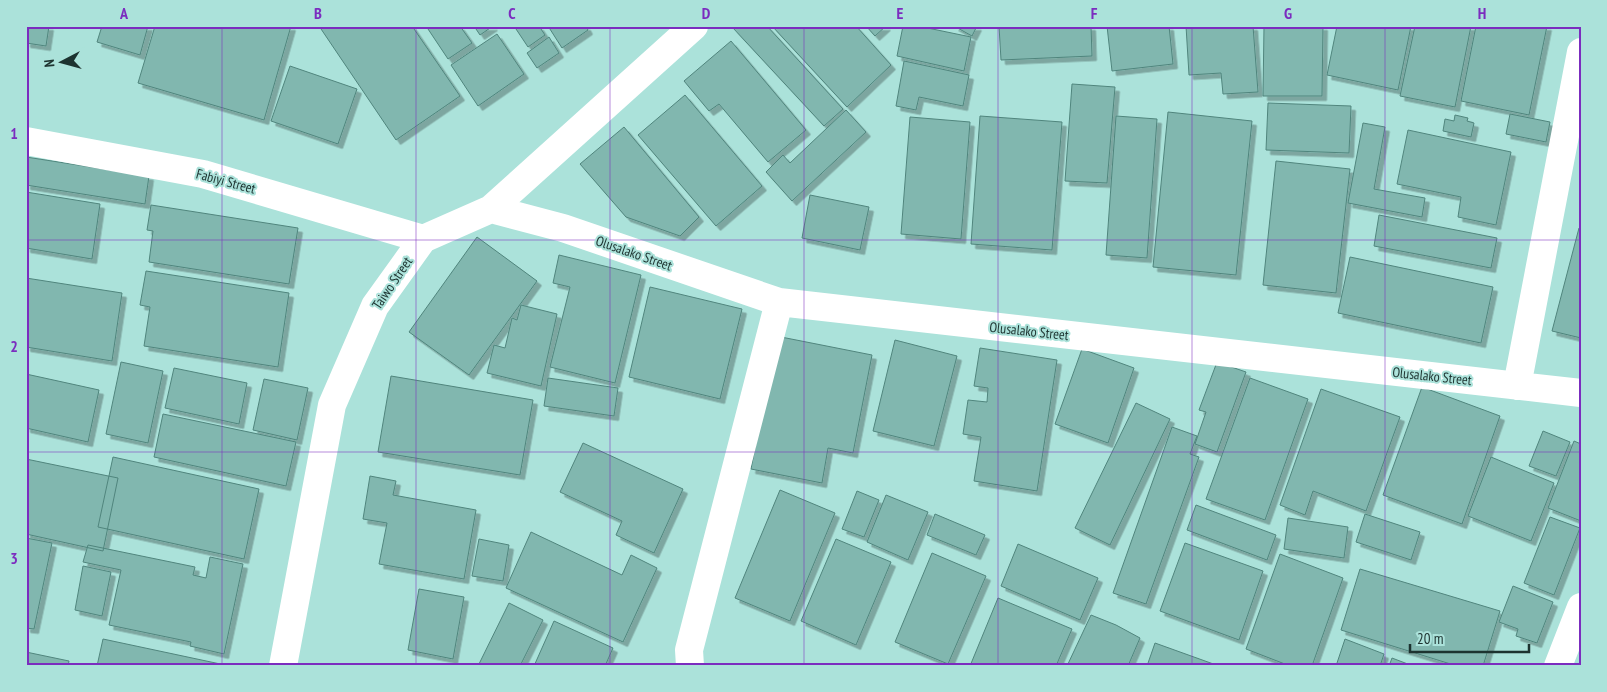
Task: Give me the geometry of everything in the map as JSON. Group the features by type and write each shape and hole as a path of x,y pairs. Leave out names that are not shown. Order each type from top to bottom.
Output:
{"street":[{"name":"Taiwo Street","path":"283,666 332,405 375,306 423,239 491,208 694,26"},
{"path":"1517,386 1581,52"},
{"name":"Fabiyi Street","path":"26,141 203,174 423,239"},
{"name":"Olusalako Street","path":"491,208 563,228 779,302 1581,393"},
{"path":"690,666 689,650 779,302"},
{"path":"1558,666 1581,607"}],"building":[{"path":"26,26 49,26 46,46 26,43"},
{"path":"102,26 148,26 140,55 97,42"},
{"path":"155,26 291,26 264,120 138,83"},
{"path":"319,26 412,26 460,96 396,140"},
{"path":"426,26 460,26 472,43 448,59"},
{"path":"474,26 493,26 480,35"},
{"path":"514,26 539,26 545,35 528,47"},
{"path":"548,26 586,26 588,30 562,48"},
{"path":"734,26 767,26 843,109 824,126 733,28"},
{"path":"772,26 856,26 891,65 847,107"},
{"path":"866,26 886,26 875,36"},
{"path":"903,26 918,26 971,37 964,71 897,56"},
{"path":"954,26 977,26 972,36"},
{"path":"999,26 1091,26 1092,56 1001,60"},
{"path":"1107,26 1169,26 1173,64 1112,71"},
{"path":"1186,26 1253,26 1258,92 1223,94 1221,73 1189,75"},
{"path":"1264,26 1323,26 1322,96 1263,96"},
{"path":"1337,26 1411,26 1398,90 1327,75"},
{"path":"1415,26 1471,26 1455,107 1400,96"},
{"path":"1476,26 1547,26 1529,115 1461,101"},
{"path":"497,34 524,74 478,106 451,65"},
{"path":"549,37 559,53 537,68 527,53"},
{"path":"731,41 806,130 768,162 719,104 709,111 684,81"},
{"path":"904,61 969,75 963,106 919,97 916,110 896,106"},
{"path":"290,66 357,89 338,144 271,121"},
{"path":"1072,84 1115,87 1107,183 1065,181"},
{"path":"685,95 762,186 716,226 638,135"},
{"path":"1268,103 1351,106 1349,153 1266,150"},
{"path":"846,110 866,132 792,201 766,172 783,155 790,163"},
{"path":"1168,112 1252,121 1236,275 1153,267"},
{"path":"1510,114 1550,122 1546,142 1506,134"},
{"path":"1455,115 1468,118 1467,121 1474,123 1471,137 1443,131 1445,119 1454,121"},
{"path":"980,116 1062,122 1052,250 971,244"},
{"path":"1116,116 1157,119 1147,258 1106,255"},
{"path":"910,117 970,122 961,239 901,234"},
{"path":"1363,123 1385,127 1374,189 1425,198 1422,217 1348,203"},
{"path":"624,127 699,217 680,236 626,217 580,164"},
{"path":"1408,130 1511,152 1496,225 1458,217 1461,197 1397,184"},
{"path":"26,157 149,176 145,204 26,185"},
{"path":"1276,161 1350,169 1336,293 1263,285"},
{"path":"26,192 100,204 92,259 26,248"},
{"path":"810,195 869,207 860,250 802,238"},
{"path":"151,205 298,228 289,284 149,262 153,231 147,230"},
{"path":"1379,215 1497,238 1491,268 1374,246"},
{"path":"1579,228 1581,228 1581,338 1552,331"},
{"path":"477,237 537,281 469,375 409,332"},
{"path":"559,255 641,275 615,383 550,367 570,287 553,283"},
{"path":"1350,257 1493,287 1481,343 1338,313"},
{"path":"146,271 289,293 278,367 144,346 150,307 140,305"},
{"path":"26,278 122,293 112,361 26,347"},
{"path":"650,287 742,309 720,399 629,377"},
{"path":"521,305 557,314 541,386 487,373 494,345 505,348 512,318 517,320"},
{"path":"776,336 872,355 853,453 828,448 822,483 751,469"},
{"path":"895,340 957,356 934,446 873,431"},
{"path":"980,348 1057,360 1037,491 974,481 981,437 963,434 968,400 987,402 988,388 974,386"},
{"path":"1082,349 1134,368 1108,443 1055,424"},
{"path":"121,362 163,371 148,443 106,434"},
{"path":"1217,362 1246,372 1217,452 1195,444 1206,412 1199,410"},
{"path":"174,368 247,383 239,424 165,408"},
{"path":"26,374 99,390 88,442 26,428"},
{"path":"391,376 533,400 520,475 378,452"},
{"path":"548,378 618,388 614,416 544,406"},
{"path":"1250,378 1308,399 1265,520 1206,499"},
{"path":"264,379 308,388 297,440 253,430"},
{"path":"1422,387 1500,416 1462,524 1383,495"},
{"path":"1321,389 1400,417 1366,511 1313,491 1305,515 1280,505"},
{"path":"1136,403 1170,419 1110,545 1075,528"},
{"path":"163,414 296,442 286,486 154,457"},
{"path":"1172,427 1197,436 1190,454 1199,457 1146,604 1113,593"},
{"path":"1543,431 1570,442 1556,476 1529,466"},
{"path":"1574,441 1581,444 1581,521 1548,508"},
{"path":"583,443 683,489 654,553 616,535 622,521 560,492"},
{"path":"113,457 259,489 244,559 98,527"},
{"path":"1491,457 1554,483 1531,541 1468,516"},
{"path":"26,459 118,478 103,551 26,534"},
{"path":"370,476 396,481 393,495 476,510 464,579 379,564 387,523 363,519"},
{"path":"780,490 835,513 790,621 735,598"},
{"path":"857,491 879,500 864,537 842,529"},
{"path":"886,495 928,512 908,560 867,542"},
{"path":"1196,505 1276,535 1267,560 1187,530"},
{"path":"935,514 985,535 976,555 927,535"},
{"path":"1365,514 1420,532 1411,560 1356,542"},
{"path":"1550,517 1580,528 1554,595 1524,583"},
{"path":"1288,518 1348,527 1344,558 1284,549"},
{"path":"531,532 622,575 631,555 657,568 623,642 506,588"},
{"path":"26,538 52,543 34,629 26,628"},
{"path":"479,539 509,545 503,581 472,576"},
{"path":"836,539 891,562 856,645 801,621"},
{"path":"1185,543 1263,571 1239,640 1160,611"},
{"path":"1018,544 1098,578 1080,620 1001,586"},
{"path":"88,545 195,567 193,575 206,578 210,557 243,564 224,654 190,646 191,642 109,625 121,570 83,562"},
{"path":"932,553 986,576 948,664 895,642"},
{"path":"1280,554 1343,578 1312,666 1290,666 1246,649"},
{"path":"83,566 111,572 102,616 75,610"},
{"path":"1360,569 1500,611 1483,666 1457,666 1341,630"},
{"path":"1513,586 1553,602 1537,643 1516,636 1518,629 1499,622"},
{"path":"419,589 464,597 453,659 408,650"},
{"path":"998,598 1072,629 1056,666 970,666"},
{"path":"509,603 543,620 520,666 478,666"},
{"path":"1091,615 1116,625 1140,638 1128,666 1067,666"},
{"path":"554,621 613,648 605,666 534,666"},
{"path":"103,639 225,665 225,666 97,666"},
{"path":"1345,639 1384,654 1380,666 1336,666"},
{"path":"1155,643 1219,666 1147,666"},
{"path":"26,652 69,661 68,666 26,666"},
{"path":"1392,658 1413,666 1389,666"}]}
